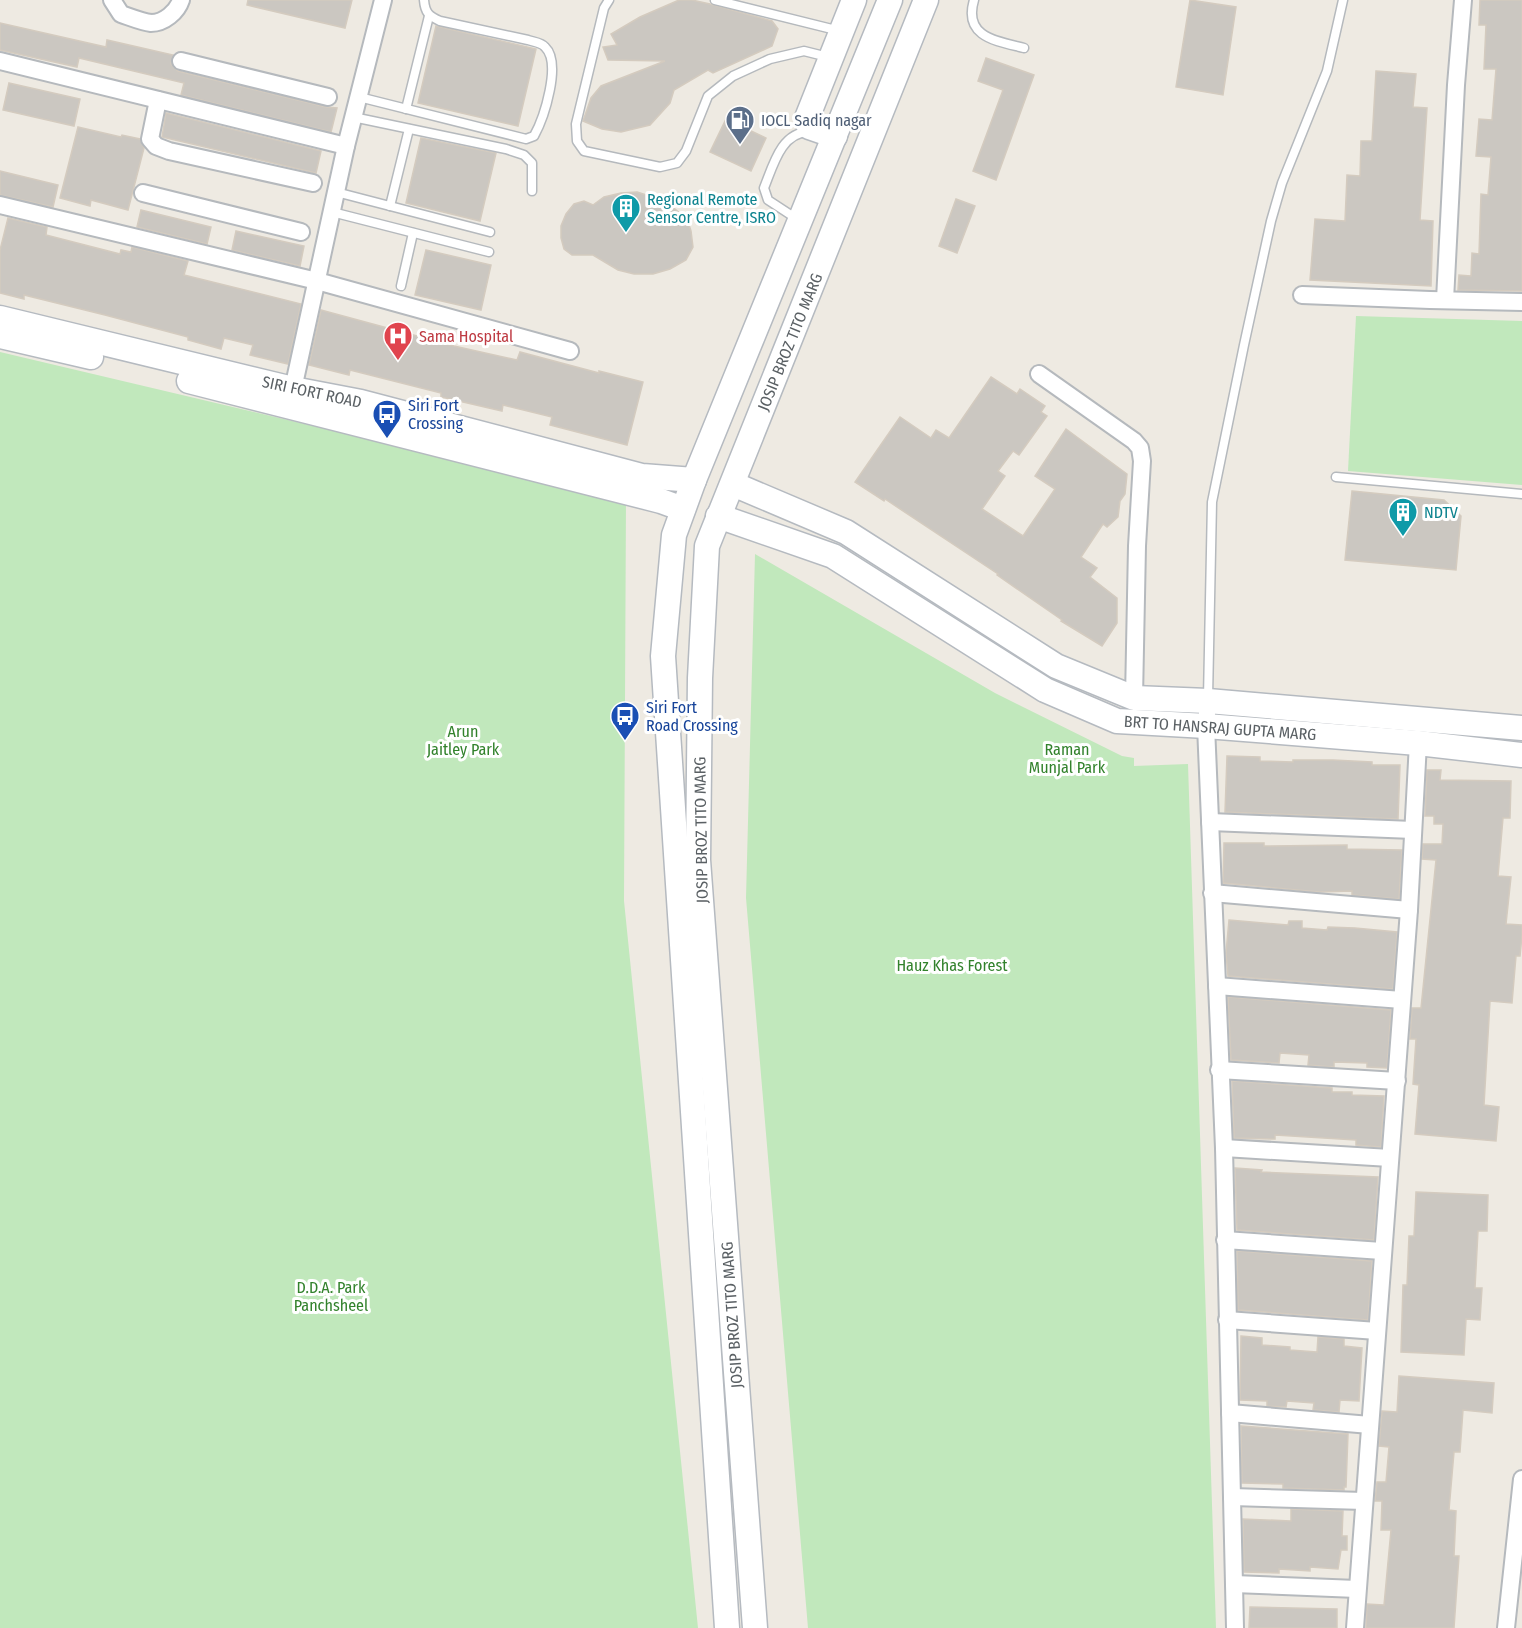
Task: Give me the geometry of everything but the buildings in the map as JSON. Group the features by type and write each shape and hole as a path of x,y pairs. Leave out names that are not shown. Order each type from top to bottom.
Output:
{"main road":[{"path":"829,133 809,127 807,118 854,0"},
{"name":"JOSIP BROZ TITO MARG","path":"727,1628 664,679 663,656 674,535 694,480 800,221 829,133 890,0"},
{"name":"JOSIP BROZ TITO MARG","path":"755,1628 698,860 702,641 707,546 926,0"},
{"name":"SIRI FORT ROAD","path":"0,318 293,389 361,402 642,476 694,480"},
{"name":"SIRI FORT ROAD","path":"0,336 103,359 344,420 650,498 683,509"},
{"name":"BRT TO HANSRAJ GUPTA MARG","path":"733,484 846,532 1056,666 1134,698 1208,701 1522,729"},
{"name":"BRT TO HANSRAJ GUPTA MARG","path":"718,516 833,556 1045,690 1118,721 1418,743 1522,755"},
{"path":"665,637 670,657 681,662 688,661 694,656 702,641"},
{"path":"1075,703 1084,678"},
{"path":"1491,726 1522,714"}],"street":[{"path":"112,0 122,14 152,23 166,19 179,8 181,0"},
{"path":"1445,300 1456,85 1463,0"},
{"path":"293,389 379,1"},
{"path":"0,61 346,146"},
{"path":"181,61 328,97"},
{"path":"158,100 150,139 156,146 169,151 313,183"},
{"path":"143,193 301,232"},
{"path":"0,204 317,281 570,351"},
{"path":"1302,295 1522,302"},
{"path":"1039,374 1134,441 1140,448 1142,461 1137,546 1134,698"},
{"path":"1208,701 1206,726 1224,1148 1235,1628"},
{"path":"1355,1628 1382,1251 1397,1081 1418,743"},
{"path":"1210,822 1413,830"},
{"path":"1212,893 1409,910"},
{"path":"1216,986 1402,1000"},
{"path":"1220,1070 1397,1081"},
{"path":"1224,1148 1390,1158"},
{"path":"1225,1240 1382,1251"},
{"path":"1227,1320 1377,1331"},
{"path":"1230,1413 1370,1425"},
{"path":"1506,1628 1522,1479"},
{"path":"1232,1497 1364,1501"},
{"path":"1234,1584 1357,1589"}],"lane":[{"path":"358,97 526,139 534,136 540,126 553,76 553,64 547,48 542,44 440,21 429,16 424,9 424,0"},
{"path":"609,0 604,8 576,124 577,141 584,151 660,167 677,163 686,151 708,96 733,76 770,59 804,51 831,57"},
{"path":"715,0 841,32"},
{"path":"974,0 971,17 980,32 990,40 1024,48"},
{"path":"1208,701 1212,502 1271,221 1282,183 1327,71 1343,0"},
{"path":"406,109 429,16"},
{"path":"353,117 506,149 524,155 532,163 532,191"},
{"path":"390,206 409,129"},
{"path":"800,221 768,200 764,188 782,146 787,141 801,132 829,133"},
{"path":"336,192 490,232"},
{"path":"332,212 489,252"},
{"path":"401,286 413,233"},
{"path":"1336,477 1522,494"}],"green space":[{"path":"1356,316 1522,321 1522,485 1348,471"},
{"name":"D.D.A. Park Panchsheel","path":"0,352 626,500 624,901 698,1628 0,1628"},
{"name":"Hauz Khas Forest","path":"755,554 995,693 1122,756 1134,758 1134,766 1188,764 1216,1628 808,1628 746,898"}],"place":[{"name":"IOCL Sadiq nagar","path":"740,146"},
{"name":"Regional Remote Sensor Centre, ISRO","path":"626,234"},
{"name":"Sama Hospital","path":"398,362"},
{"name":"Siri Fort Crossing","path":"387,440"},
{"name":"NDTV","path":"1403,538"},
{"name":"Siri Fort Road Crossing","path":"625,742"}],"park label":[{"name":"Arun Jaitley Park","path":"463,740"},
{"name":"Raman Munjal Park","path":"1067,758"}]}
